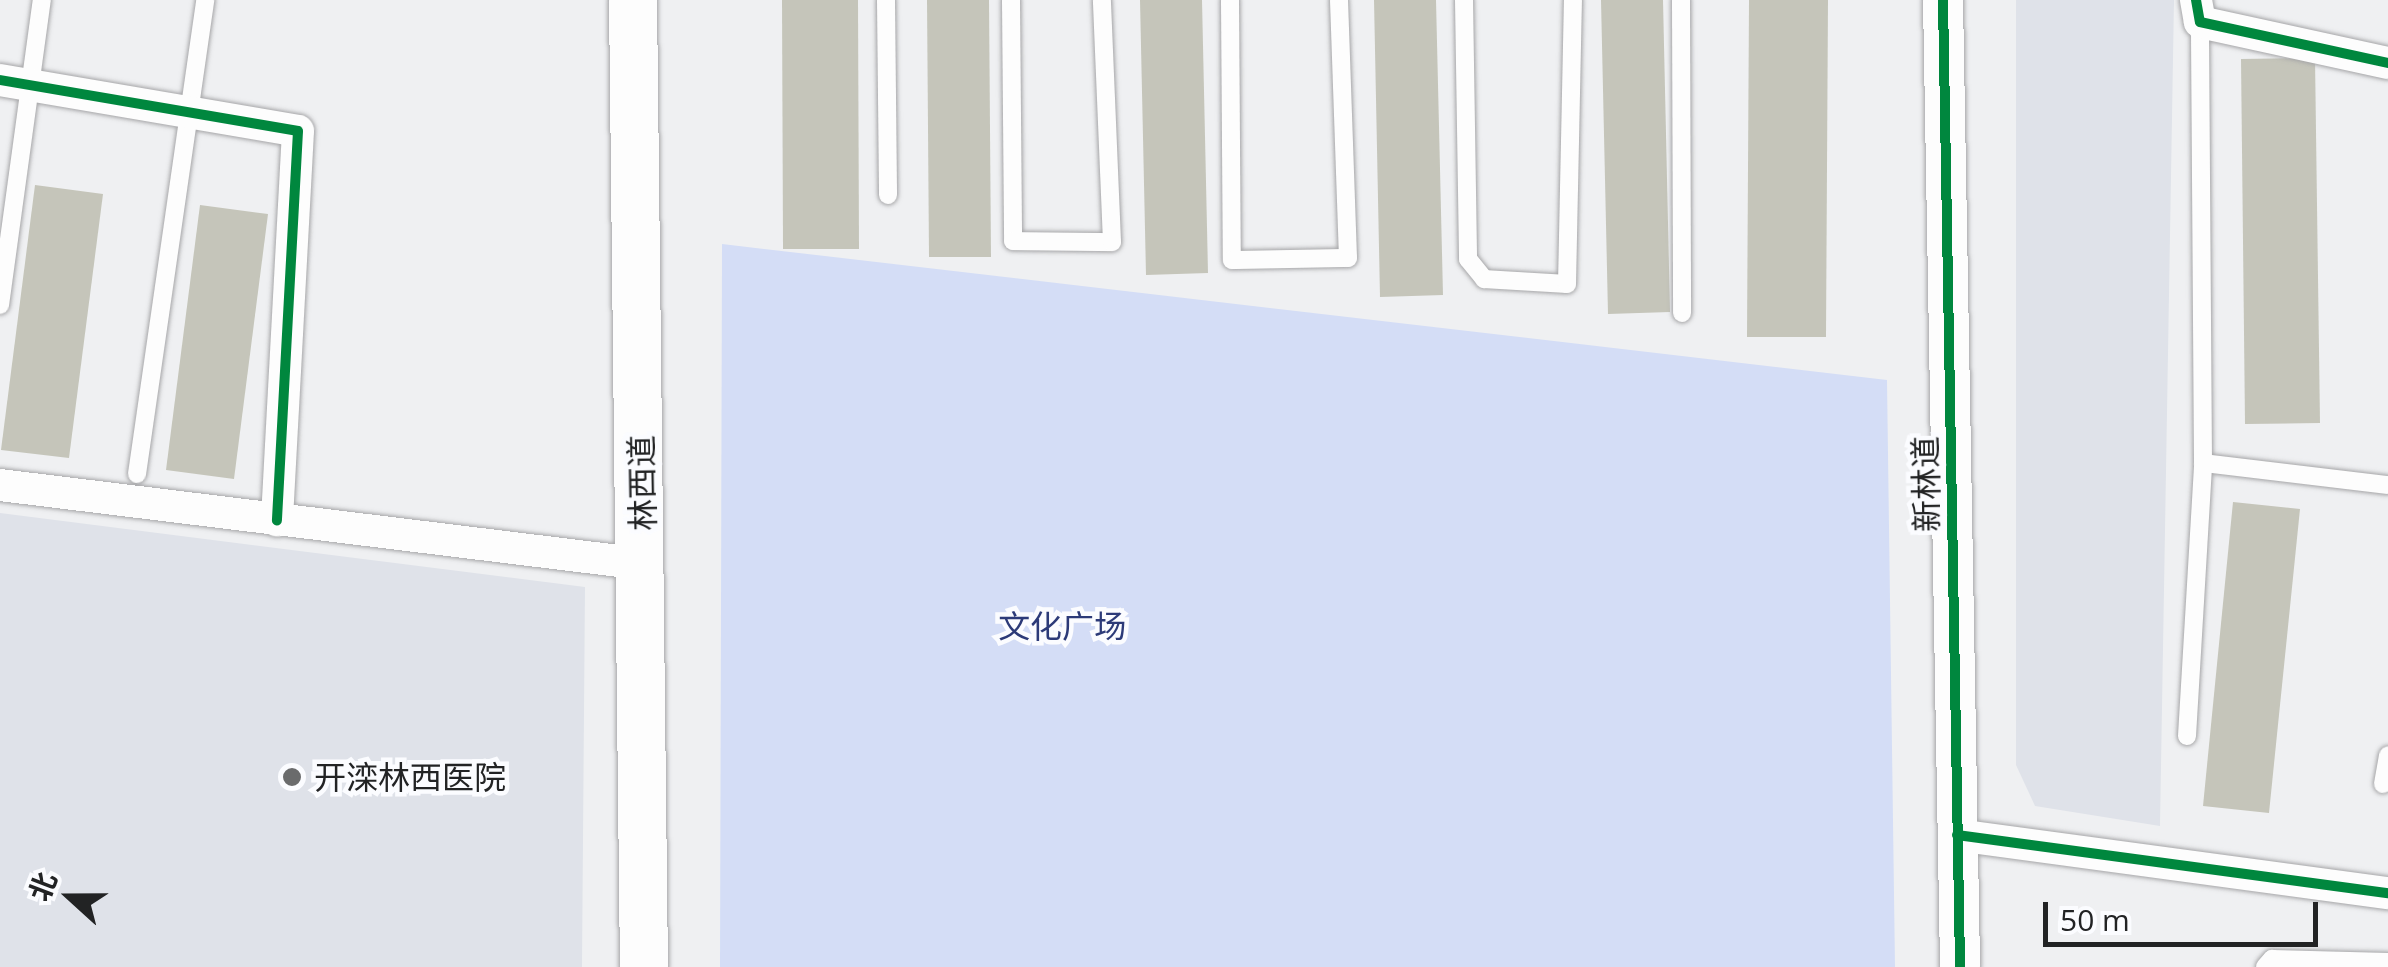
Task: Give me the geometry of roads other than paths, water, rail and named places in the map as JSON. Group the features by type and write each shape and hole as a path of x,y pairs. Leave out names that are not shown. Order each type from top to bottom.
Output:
{"main road":[{"name":"林西道","path":"633,0 643,564 644,967"}],"street":[{"name":"新林道","path":"1942,0 1960,967"},
{"path":"2198,11 2388,63"},
{"path":"15,84 190,116 298,130 278,520"},
{"path":"0,485 643,564"},
{"path":"1957,835 2388,893"}],"lane":[{"path":"0,305 15,84 42,0"},
{"path":"137,474 205,0"},
{"path":"886,0 888,196"},
{"path":"1010,0 1012,240 1112,242 1102,0"},
{"path":"1230,0 1232,260 1348,258 1339,0"},
{"path":"1464,0 1468,259 1484,279 1566,284 1573,0"},
{"path":"1681,0 1682,313"},
{"path":"2187,736 2203,464 2198,11"},
{"path":"2203,464 2388,485"},
{"path":"2383,784 2388,755"},
{"path":"2265,967 2272,959 2388,962"}],"place":[{"name":"开滦林西医院","path":"292,777"}],"park label":[{"name":"文化广场","path":"1062,626"}]}
